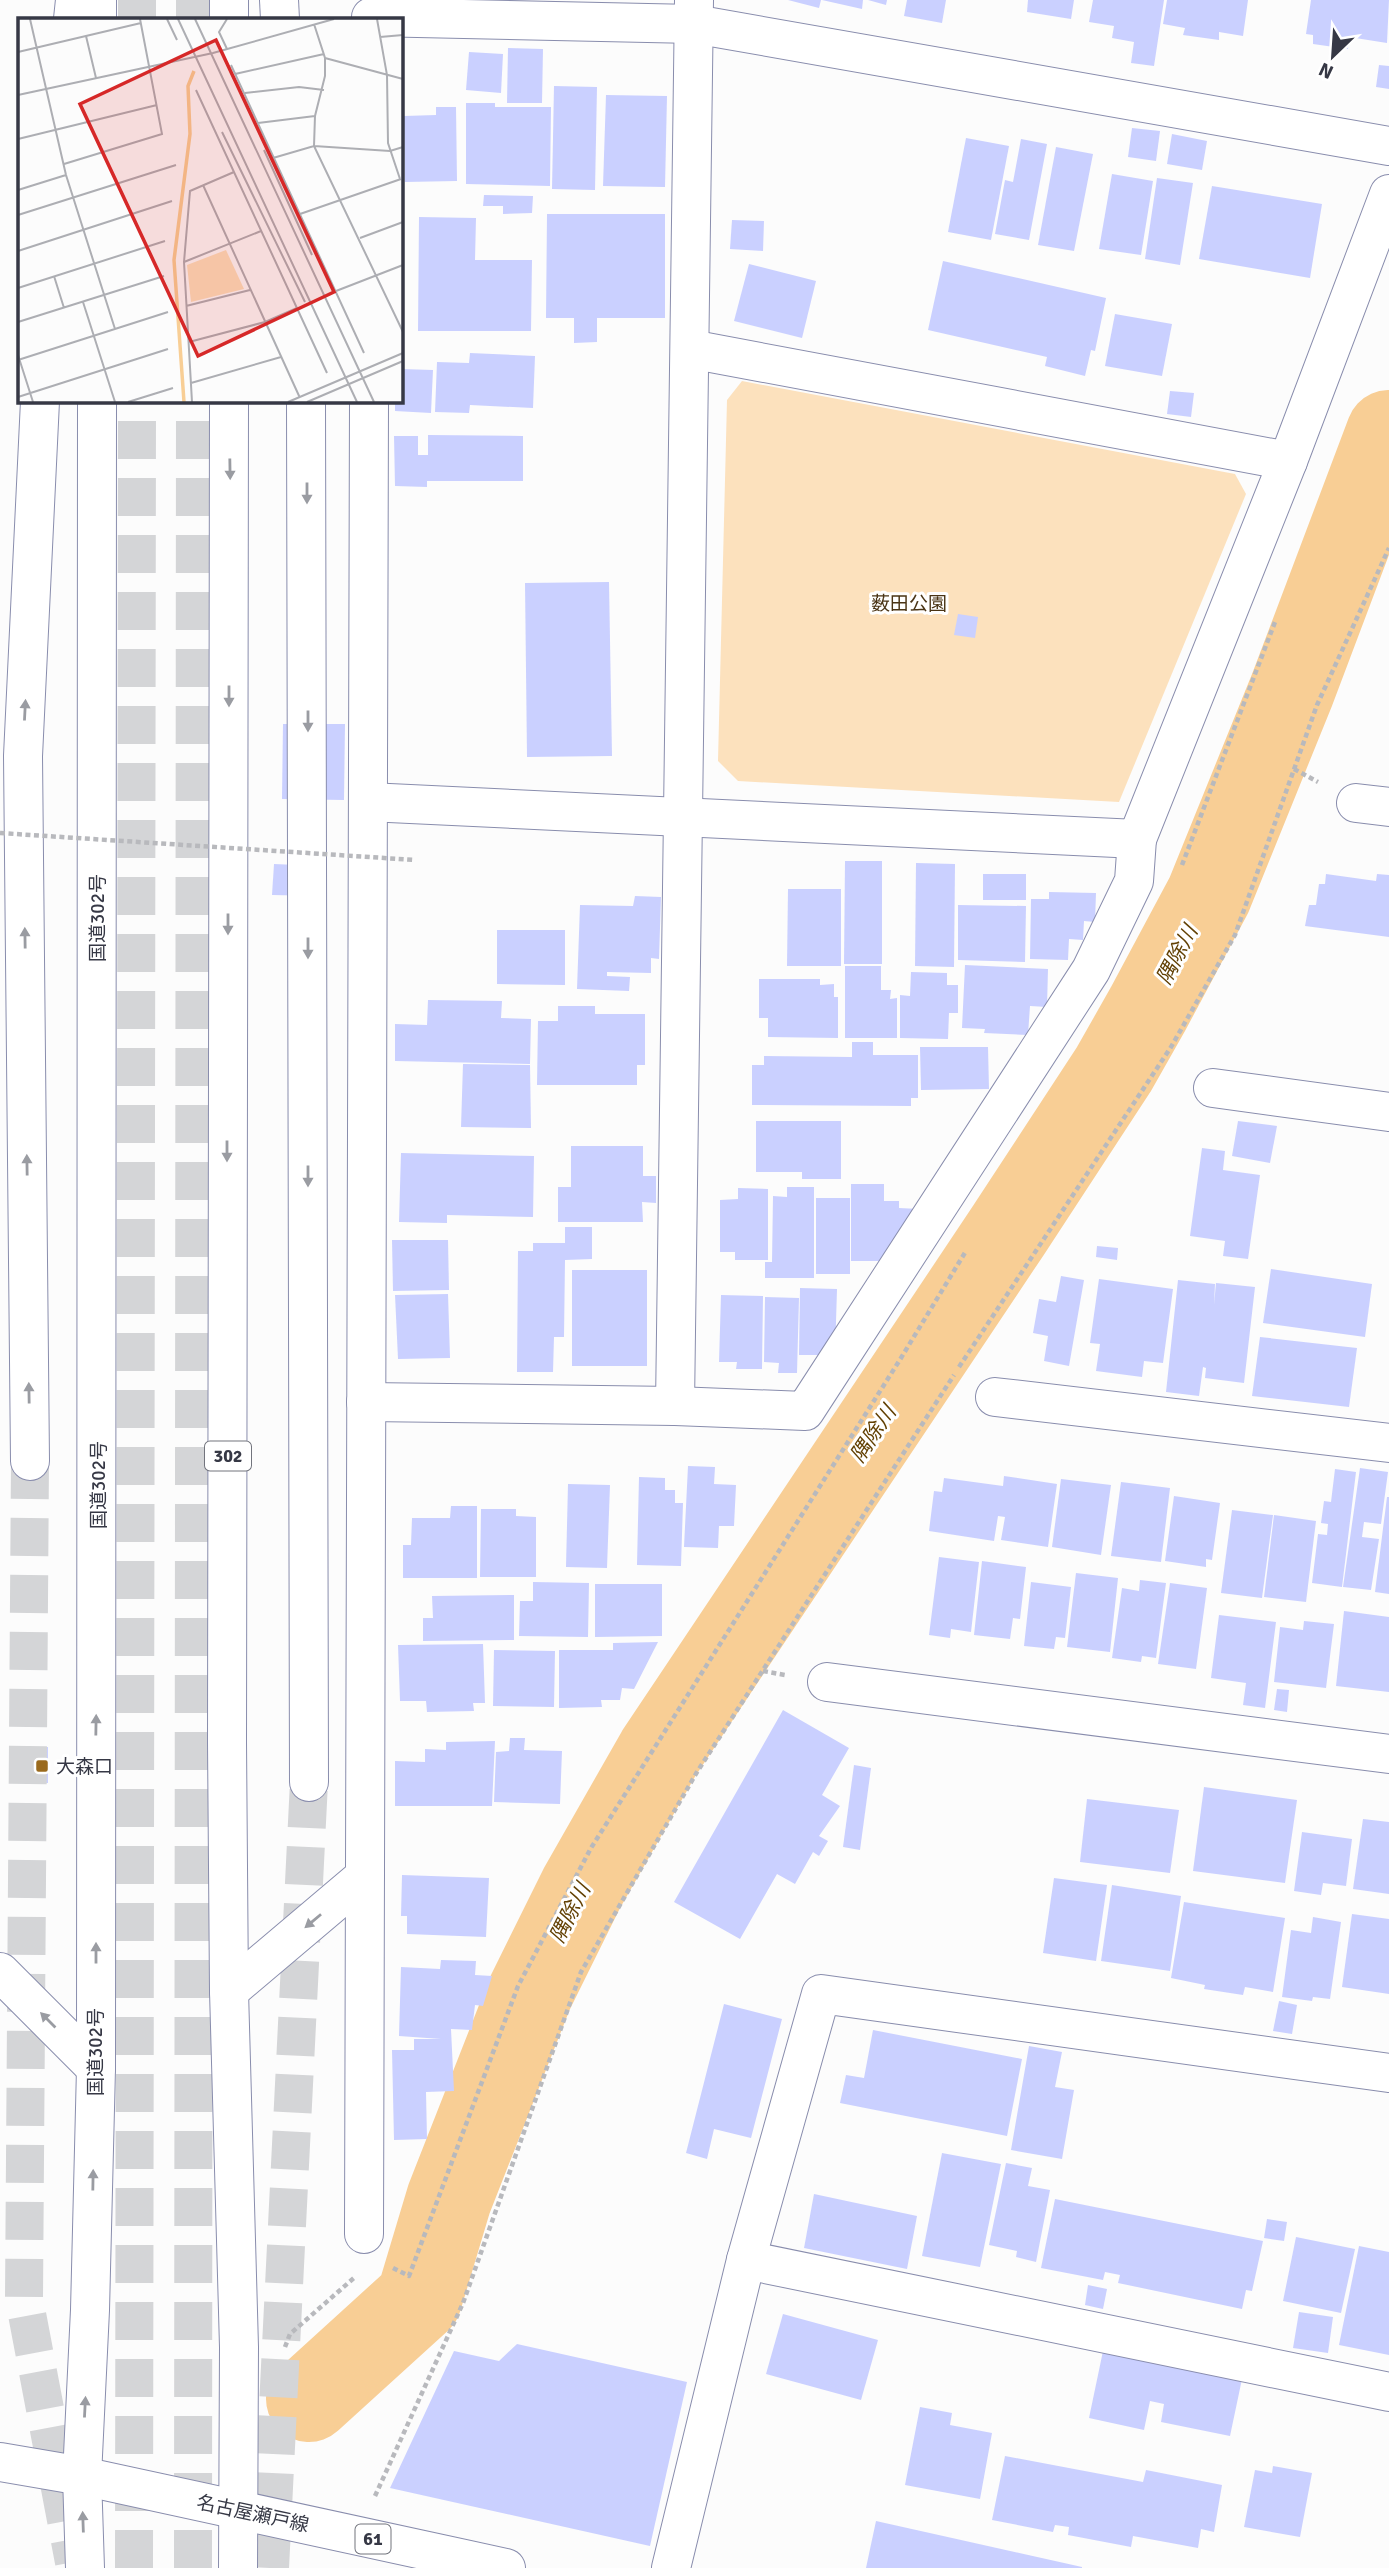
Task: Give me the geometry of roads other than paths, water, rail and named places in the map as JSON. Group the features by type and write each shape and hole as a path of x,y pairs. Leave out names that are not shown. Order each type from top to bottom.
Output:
{"main road":[{"path":"73,18 75,0"},
{"path":"97,0 97,18"},
{"path":"229,0 229,18"},
{"path":"279,0 281,18"},
{"path":"371,12 694,12 1389,146"},
{"path":"676,1406 694,12"},
{"path":"366,1402 676,1406 805,1411 1091,970 1134,881 1137,839 1288,461 1389,194"},
{"path":"690,349 1288,461"},
{"path":"30,1461 23,756 40,402"},
{"name":"国道302号","path":"85,2568 82,2476 90,2310 96,2068 97,402"},
{"name":"302","path":"229,402 227,1742 229,1992 239,2347 238,2568"},
{"path":"306,402 309,1782"},
{"path":"364,2234 369,402"},
{"path":"368,802 1137,839"},
{"path":"1213,1088 1389,1112"},
{"path":"995,1397 1389,1443"},
{"path":"827,1682 1389,1754"},
{"path":"229,1992 365,1876"},
{"path":"0,1972 96,2068"},
{"path":"671,2568 746,2260 821,1994 1389,2073"},
{"path":"746,2260 1389,2392"},
{"name":"名古屋瀬戸線","path":"0,2462 82,2476 506,2568"}],"waterway":[{"name":"隅除川","path":"309,2399 419,2299 449,2199 530,1993 582,1888 659,1753 1008,1231 1114,1069 1148,1009 1209,895 1292,690 1389,433"}],"tunnel":[{"path":"137,0 137,18"},
{"path":"195,0 195,18"},
{"path":"134,2568 137,402"},
{"path":"193,2568 195,402"},
{"path":"30,1461 24,2298 74,2562"},
{"path":"270,2568 309,1782"}],"place":[{"name":"大森口","path":"42,1766"}],"park label":[{"name":"薮田公園","path":"909,603"}]}
